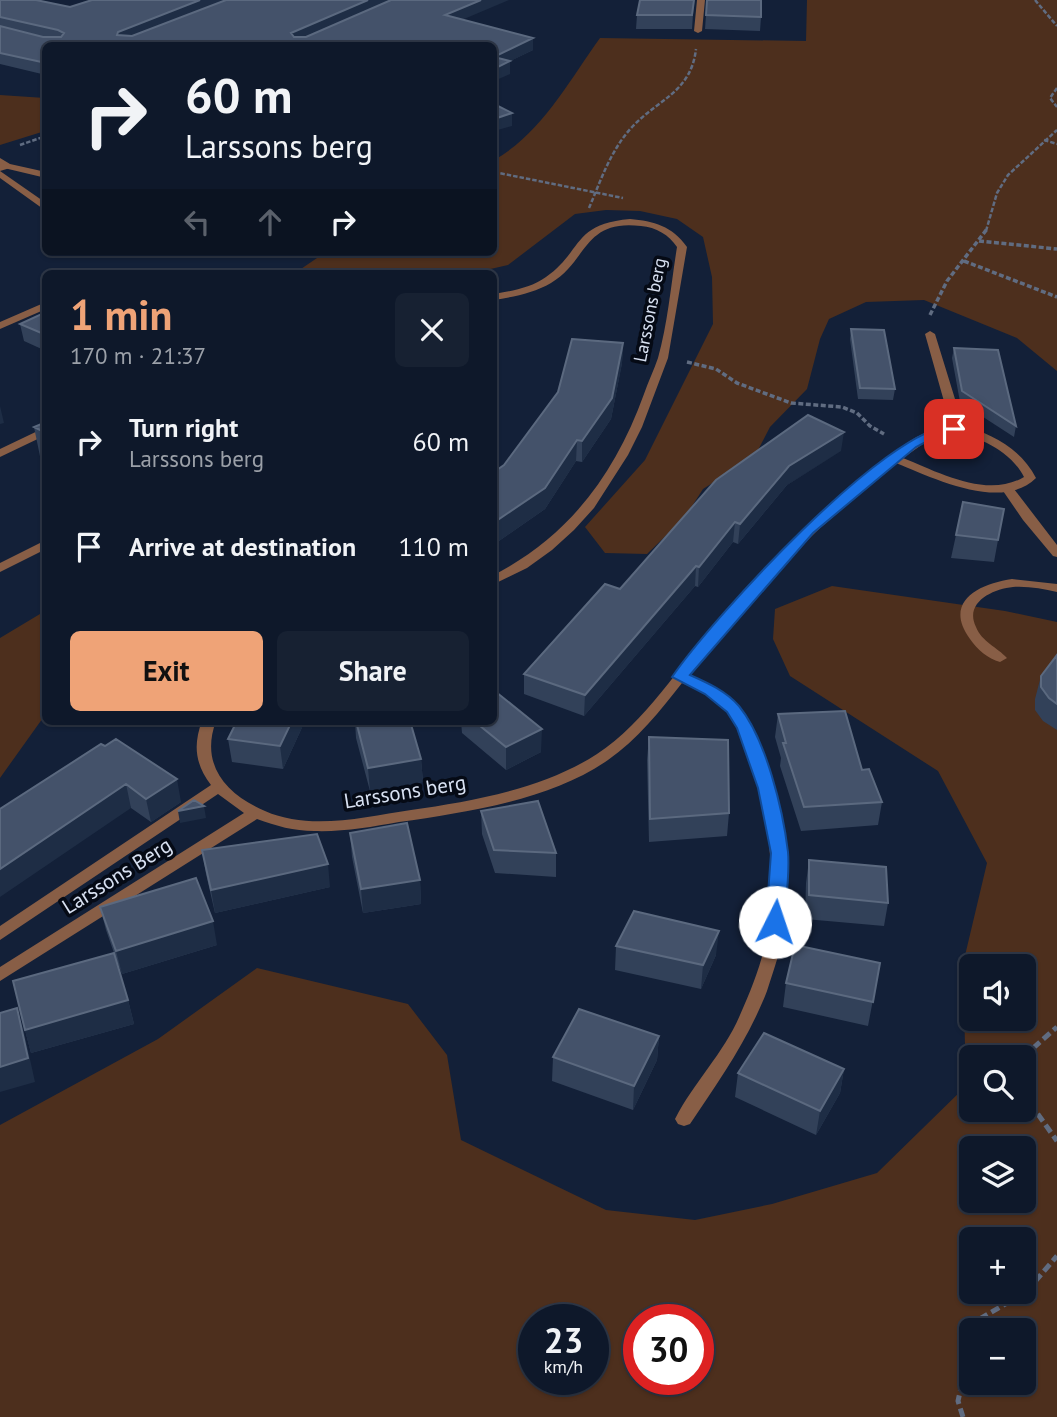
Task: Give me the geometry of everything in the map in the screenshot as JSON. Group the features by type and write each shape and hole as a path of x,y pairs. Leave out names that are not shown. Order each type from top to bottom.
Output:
{"street":[{"path":"698,31 701,0"},
{"path":"2,165 42,174"},
{"path":"0,174 42,205"},
{"name":"Larssons berg","path":"497,296 548,281 566,265 584,240 596,230 623,224 661,227 678,239 682,247 662,360 635,433 586,511 562,536 524,566 497,579"},
{"path":"0,326 42,306"},
{"path":"896,459 971,486 1007,488 1023,484 1030,478 1027,469 1004,449 978,435 954,429 953,412 930,334"},
{"name":"Larssons berg","path":"218,787 227,796 256,814 298,826 367,822 464,806 550,783 581,770 618,745 658,705 705,645 808,530 911,444 941,429 954,429"},
{"path":"0,454 42,432"},
{"path":"1007,488 1057,553"},
{"path":"0,568 42,546"},
{"path":"1000,659 987,651 966,625 965,611 972,598 998,586 1017,583 1057,588"},
{"path":"680,677 711,690 732,709 745,728 764,781 779,853 773,945 760,985 739,1034 684,1119"},
{"path":"206,725 202,732 203,749 208,771 218,787"},
{"name":"Larssons Berg","path":"0,934 218,787"},
{"name":"Larssons Berg","path":"0,975 256,814"}],"path":[{"path":"1035,0 1057,26"},
{"path":"587,216 597,194 598,182 610,158 633,126 673,95 694,67 698,31"},
{"path":"1057,88 1050,98 1057,107"},
{"path":"930,334 930,313 938,290 964,261 989,226 992,204 1000,186 1057,130"},
{"path":"1044,140 1057,144"},
{"path":"497,173 593,190 597,194 634,199"},
{"path":"978,241 1057,249"},
{"path":"964,261 1057,297"},
{"path":"662,360 701,364 716,369 737,383 791,403 842,407 857,413 876,431 911,444"},
{"path":"1036,1046 1057,1027"},
{"path":"1036,1111 1057,1141"},
{"path":"981,1318 1026,1292 1057,1256"},
{"path":"959,1393 957,1401 963,1417"}],"shaded area":[{"path":"807,0 1057,0 1057,371 1017,338 924,300 866,302 829,319 820,339 807,389 770,427 755,456 703,489 685,517 647,554 605,553 585,527 645,460 713,324 712,277 703,237 677,219 640,211 606,210 575,214 508,265 486,270 299,270 320,256 497,256 497,158 511,149 540,121 600,38 806,41"},
{"path":"0,95 42,98 42,132 0,145"},
{"path":"832,586 1005,611 1057,622 1057,1417 0,1417 0,1125 158,1039 257,968 408,1004 447,1055 461,1140 606,1210 695,1220 772,1204 877,1173 959,1093 959,1122 1036,1122 1036,1045 965,1045 965,1031 1036,1031 1036,954 965,954 987,863 938,771 790,676 773,639 775,609"},
{"path":"42,613 42,719 0,778 0,638"}],"building":[{"path":"0,0 36,0 70,7 92,0 200,0 118,32 117,35 132,36 226,0 368,0 291,33 294,37 306,37 391,0 481,0 445,15 533,38 497,56 497,42 42,42 42,62 0,53 0,26 43,37 61,37 64,33 0,17"},
{"path":"640,0 694,0 692,15 637,15"},
{"path":"707,0 761,0 761,17 706,15"},
{"path":"497,58 510,61 497,68"},
{"path":"497,106 512,113 497,118"},
{"path":"42,314 42,333 20,324"},
{"path":"851,329 884,330 895,389 860,388"},
{"path":"572,339 623,343 612,398 582,441 577,440 545,488 497,518 497,470 504,465 558,392"},
{"path":"954,348 998,350 1016,426 962,391"},
{"path":"808,415 844,432 789,466 740,524 735,522 699,567 696,566 585,695 524,674 605,584 620,589 716,480"},
{"path":"963,502 1004,509 998,540 956,535"},
{"path":"1057,655 1057,704 1041,687 1041,676"},
{"path":"497,693 542,729 506,747 479,725 497,725"},
{"path":"845,711 862,770 869,769 882,802 804,807 783,743 786,743 778,714"},
{"path":"235,725 290,725 280,746 228,739"},
{"path":"357,725 411,725 421,759 368,768"},
{"path":"649,737 728,740 729,813 650,819"},
{"path":"116,739 177,779 146,799 126,784 0,869 0,809 101,744 105,746"},
{"path":"194,800 204,806 178,811"},
{"path":"538,801 556,853 494,850 481,811"},
{"path":"407,823 420,880 361,889 350,833"},
{"path":"317,834 328,864 211,890 202,850"},
{"path":"809,860 886,867 888,903 809,895"},
{"path":"196,878 213,921 116,951 100,907"},
{"path":"634,911 719,931 703,965 616,946"},
{"path":"795,945 880,963 873,1002 786,983"},
{"path":"114,953 128,1000 25,1030 13,981"},
{"path":"17,1008 28,1058 0,1067 0,1013"},
{"path":"579,1009 659,1036 634,1086 553,1057"},
{"path":"764,1033 844,1069 820,1111 738,1073"}],"route":[{"path":"775,922 779,853 766,788 745,728 732,709 711,690 680,677 705,645 808,530 911,444 941,429 954,429"}]}
